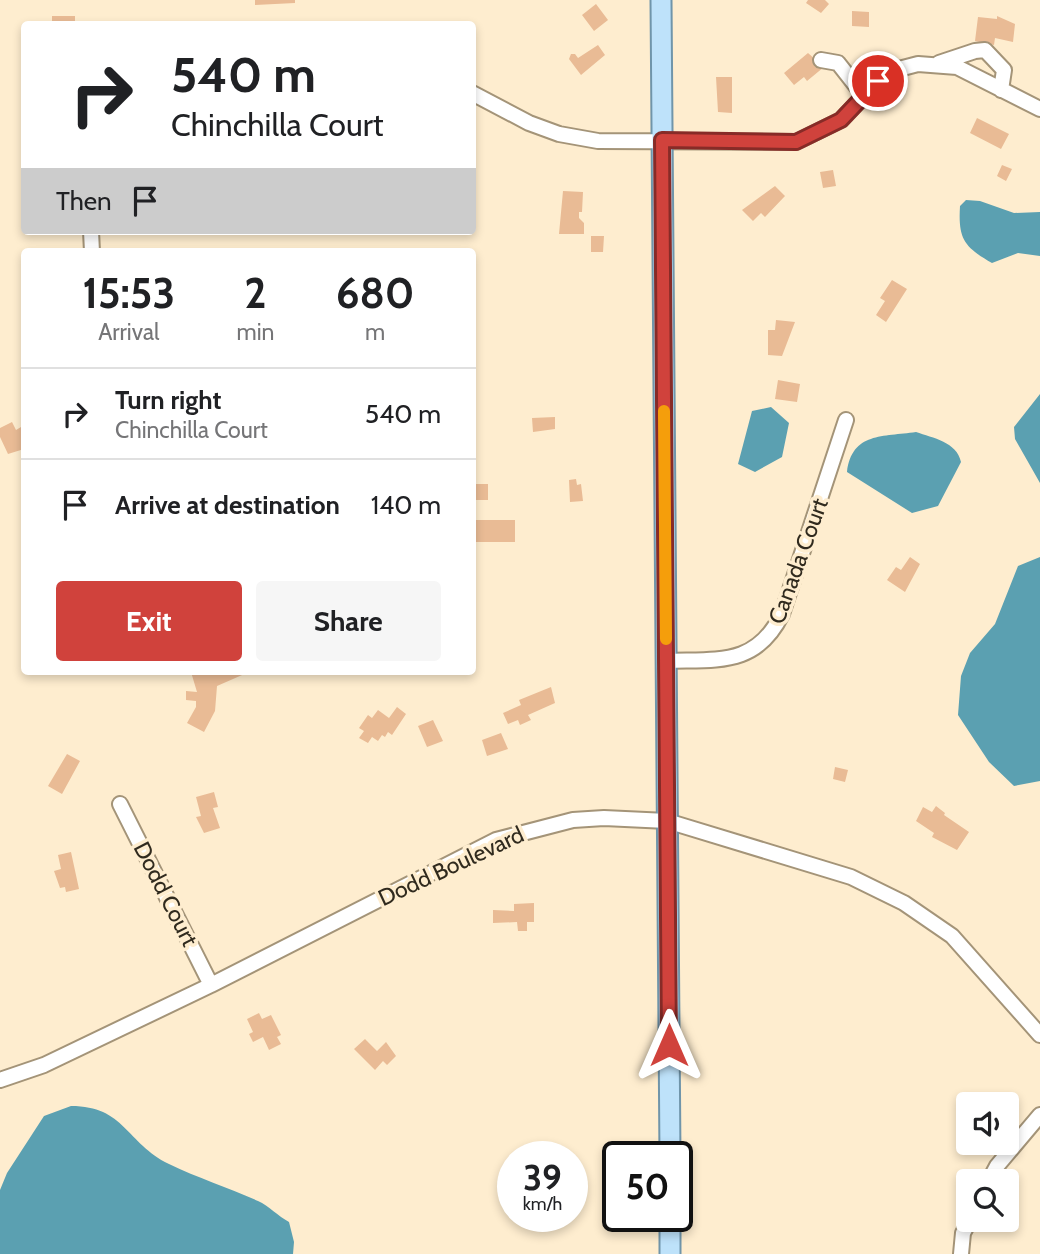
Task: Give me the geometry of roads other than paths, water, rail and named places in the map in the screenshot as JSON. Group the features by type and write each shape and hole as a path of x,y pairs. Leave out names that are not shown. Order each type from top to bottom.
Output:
{"main road":[{"path":"661,0 670,1141"},
{"path":"670,1232 670,1254"}],"street":[{"path":"937,66 964,54 985,50 1004,70 1001,90"},
{"path":"821,60 838,63 863,96"},
{"path":"476,95 529,123 559,134 598,141 796,142 841,120 878,81 895,71 918,64 957,67 1040,109"},
{"name":"Canada Court","path":"666,661 735,659 756,649 773,632 782,614 846,420"},
{"name":"Dodd Court","path":"120,804 211,985"},
{"name":"Dodd Boulevard","path":"0,1080 44,1065 211,985 496,840 573,820 667,821 851,877 904,903 952,936 1040,1035"},
{"path":"995,1169 1040,1115"},
{"path":"961,1254 964,1232"}],"water":[{"path":"966,200 980,201 1014,213 1040,212 1040,256 1018,253 992,263 975,252 965,241 960,227 960,206"},
{"path":"1040,394 1040,483 1015,439 1014,427"},
{"path":"771,407 789,423 782,457 755,472 738,464 752,411"},
{"path":"916,432 949,445 959,455 961,462 938,506 912,513 847,472 850,459 862,443 881,436"},
{"path":"1040,557 1040,781 1014,786 989,762 958,715 961,676 970,653 995,624 1018,566"},
{"path":"71,1106 103,1112 169,1164 266,1206 289,1222 294,1242 293,1254 0,1254 0,1190 7,1173 44,1116"}]}
